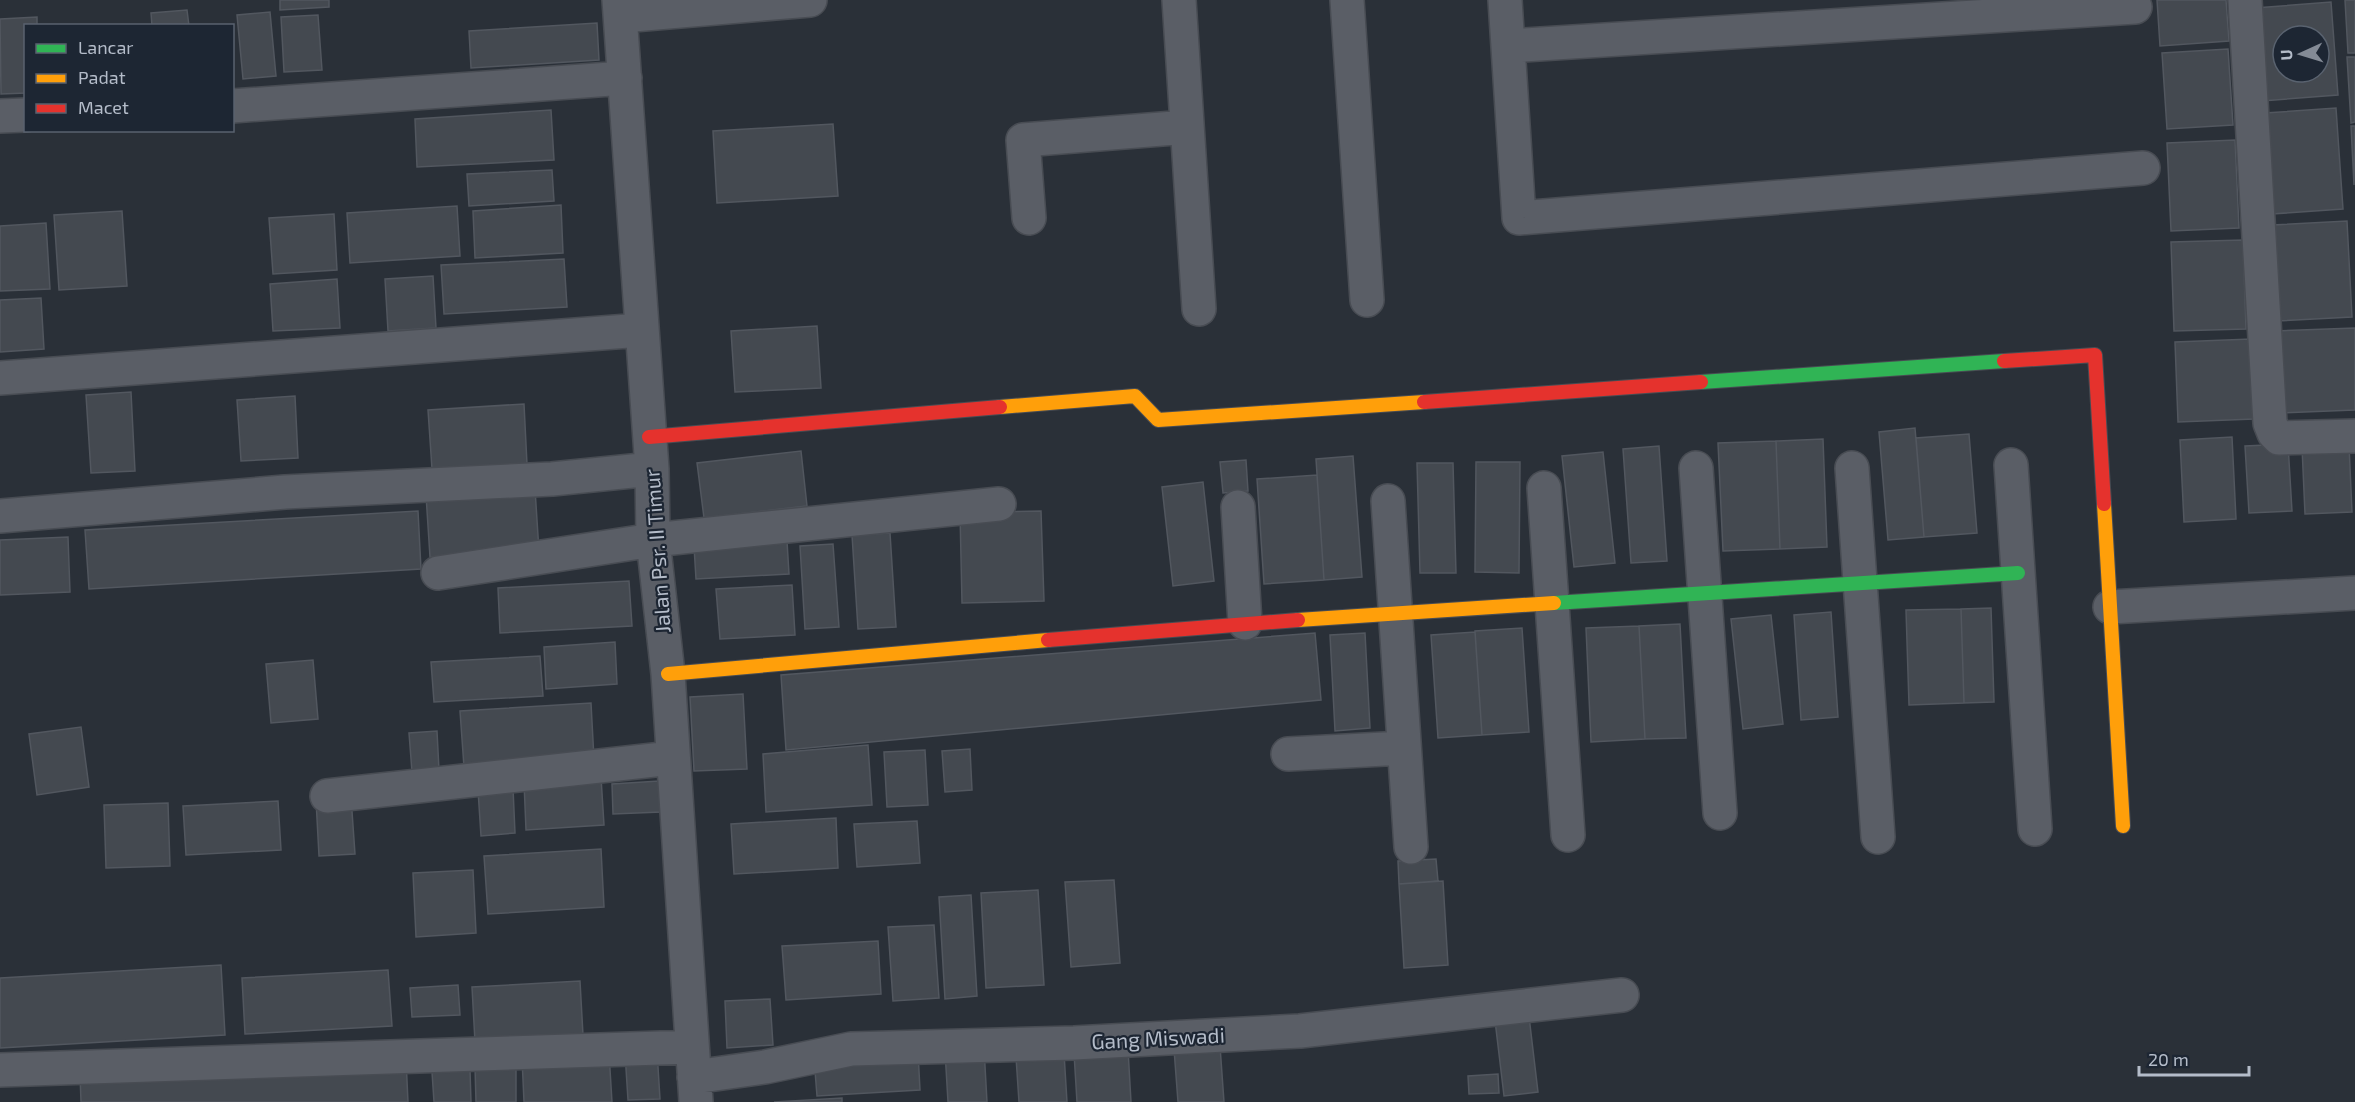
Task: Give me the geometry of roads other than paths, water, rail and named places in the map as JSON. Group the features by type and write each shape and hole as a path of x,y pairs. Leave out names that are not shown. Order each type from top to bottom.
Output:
{"street":[{"path":"620,8 810,0"},
{"path":"1179,0 1199,309"},
{"path":"1347,0 1367,300"},
{"path":"1505,0 1519,218 2143,168"},
{"path":"2245,0 2270,423 2279,438 2355,435"},
{"path":"1508,46 2135,7"},
{"name":"Jalan Psr. II Timur","path":"620,8 651,453 653,540 668,674 694,1075"},
{"path":"234,106 625,78"},
{"path":"0,116 24,115"},
{"path":"1029,218 1023,140 1187,127"},
{"path":"0,378 642,330"},
{"path":"0,516 285,492 552,478 651,453 1135,396 1158,420 2095,355 2123,826"},
{"path":"2011,465 2035,829"},
{"path":"1696,468 1720,813"},
{"path":"1852,468 1878,837"},
{"path":"1544,488 1568,835"},
{"path":"1388,501 1411,847"},
{"path":"438,573 653,540 999,504"},
{"path":"1238,507 1245,623"},
{"path":"668,674 1245,623 2018,573"},
{"path":"2110,607 2355,593"},
{"path":"1288,754 1404,748"},
{"path":"327,796 672,758"},
{"name":"Gang Miswadi","path":"0,1070 694,1075 765,1067 850,1049 1074,1043 1300,1031 1622,995"}]}
